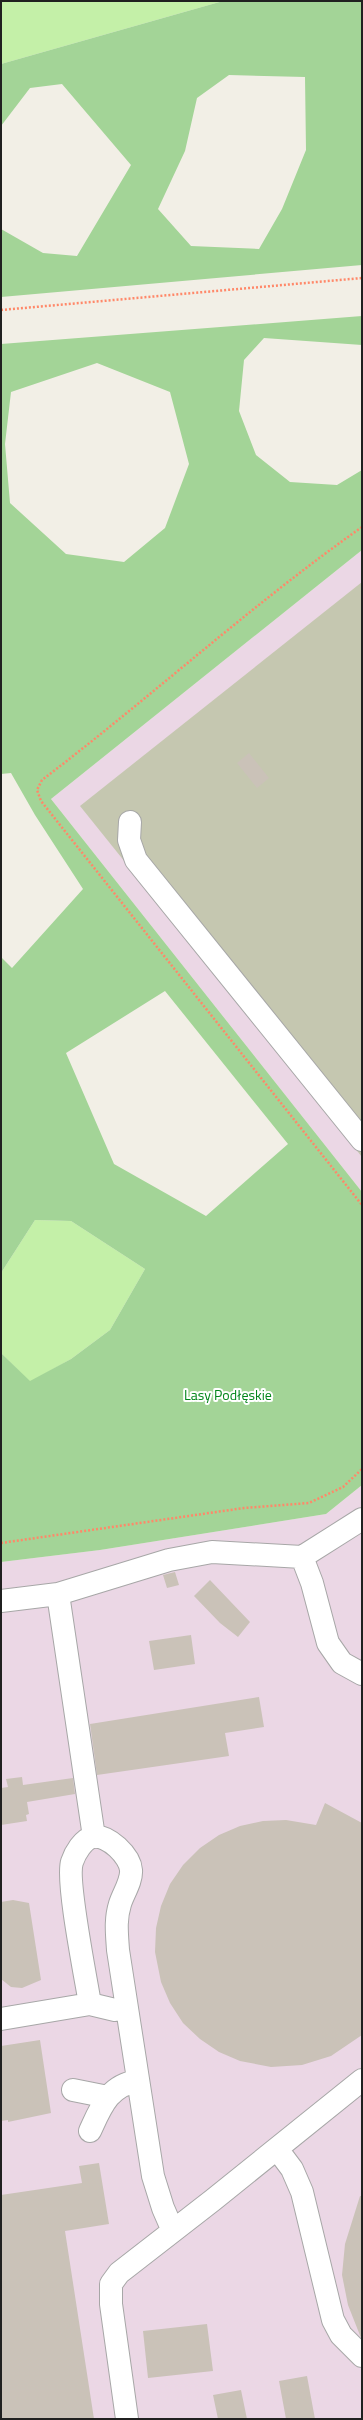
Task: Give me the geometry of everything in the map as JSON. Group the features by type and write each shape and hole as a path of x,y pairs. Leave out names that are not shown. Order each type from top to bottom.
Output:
{"lane":[{"path":"130,822 129,840 136,860 362,1140"},
{"path":"1,1600 58,1594 169,1560 212,1552 302,1557 362,1519"},
{"path":"302,1557 312,1582 328,1643 342,1663 362,1674"},
{"path":"58,1594 94,1837"},
{"path":"90,2004 73,1891 71,1863 83,1844 94,1837 100,1837 114,1845 128,1857 132,1871 120,1904 116,1924 127,2008 153,2176 163,2208 173,2231"},
{"path":"1,2018 90,2004 115,2010 127,2008"},
{"path":"127,2419 112,2310 111,2284 119,2273 362,2080"},
{"path":"90,2131 108,2097 116,2088 138,2081"},
{"path":"73,2090 108,2097"},
{"path":"277,2149 292,2170 302,2192 333,2320 341,2335 362,2356"}],"path":[{"path":"1,310 362,278"},
{"path":"362,527 287,583 116,724 42,780 37,790 41,801 362,1205"},
{"path":"1,1543 244,1508 309,1503 343,1486 362,1469"}],"shaded area":[{"path":"362,550 362,1192 51,799"},
{"path":"362,582 362,1157 80,806"},
{"path":"362,1485 362,2419 1,2419 1,1562 100,1550 326,1514"}],"green space":[{"path":"1,1 223,1 1,64"},
{"path":"223,1 362,1 362,265 1,297 1,229 43,253 77,256 131,165 62,84 30,88 1,126 1,64","holes":["229,75 305,77 306,150 282,209 259,249 191,246 158,209 185,151 197,98"]},
{"name":"Lasy Podłęskie","path":"362,316 362,345 264,338 244,360 239,411 256,455 290,482 337,485 362,470 362,550 51,799 362,1192 362,1485 326,1514 100,1550 1,1562 1,1353 30,1381 71,1359 110,1330 145,1269 71,1221 35,1220 1,1273 1,957 12,968 83,889 35,815 11,773 1,774 1,344","holes":["97,363 170,392 189,464 165,528 124,562 66,554 10,503 5,444 11,392","165,991 288,1144 206,1216 114,1164 66,1053"]},
{"path":"35,1220 71,1221 145,1269 110,1330 71,1359 30,1382 1,1353 1,1273"}],"building":[{"path":"249,753 269,778 257,788 237,763"},
{"path":"175,1572 179,1585 167,1588 163,1575"},
{"path":"210,1580 250,1622 238,1637 220,1623 194,1596"},
{"path":"191,1635 195,1664 154,1670 149,1641"},
{"path":"259,1697 264,1727 225,1733 229,1756 97,1775 90,1724"},
{"path":"22,1777 23,1785 73,1778 75,1794 27,1802 29,1814 26,1815 27,1821 1,1825 1,1788 8,1787 6,1779"},
{"path":"325,1803 362,1823 362,2035 331,2056 302,2065 271,2067 240,2061 219,2052 200,2039 183,2023 170,2003 161,1982 155,1952 156,1928 161,1906 170,1884 183,1865 200,1848 219,1835 240,1826 263,1821 286,1820 316,1825"},
{"path":"13,1900 29,1903 41,1980 22,1988 11,1987 1,1979 1,1902"},
{"path":"40,2040 51,2113 8,2122 8,2120 1,2121 1,2046"},
{"path":"99,2163 109,2224 65,2231 94,2419 1,2419 1,2195 82,2183 79,2166"},
{"path":"360,2196 362,2196 361,2338 348,2305 342,2275 345,2244"},
{"path":"207,2324 213,2371 148,2378 143,2331"},
{"path":"307,2376 315,2419 286,2419 279,2381"},
{"path":"241,2390 247,2419 218,2419 213,2395"}]}
